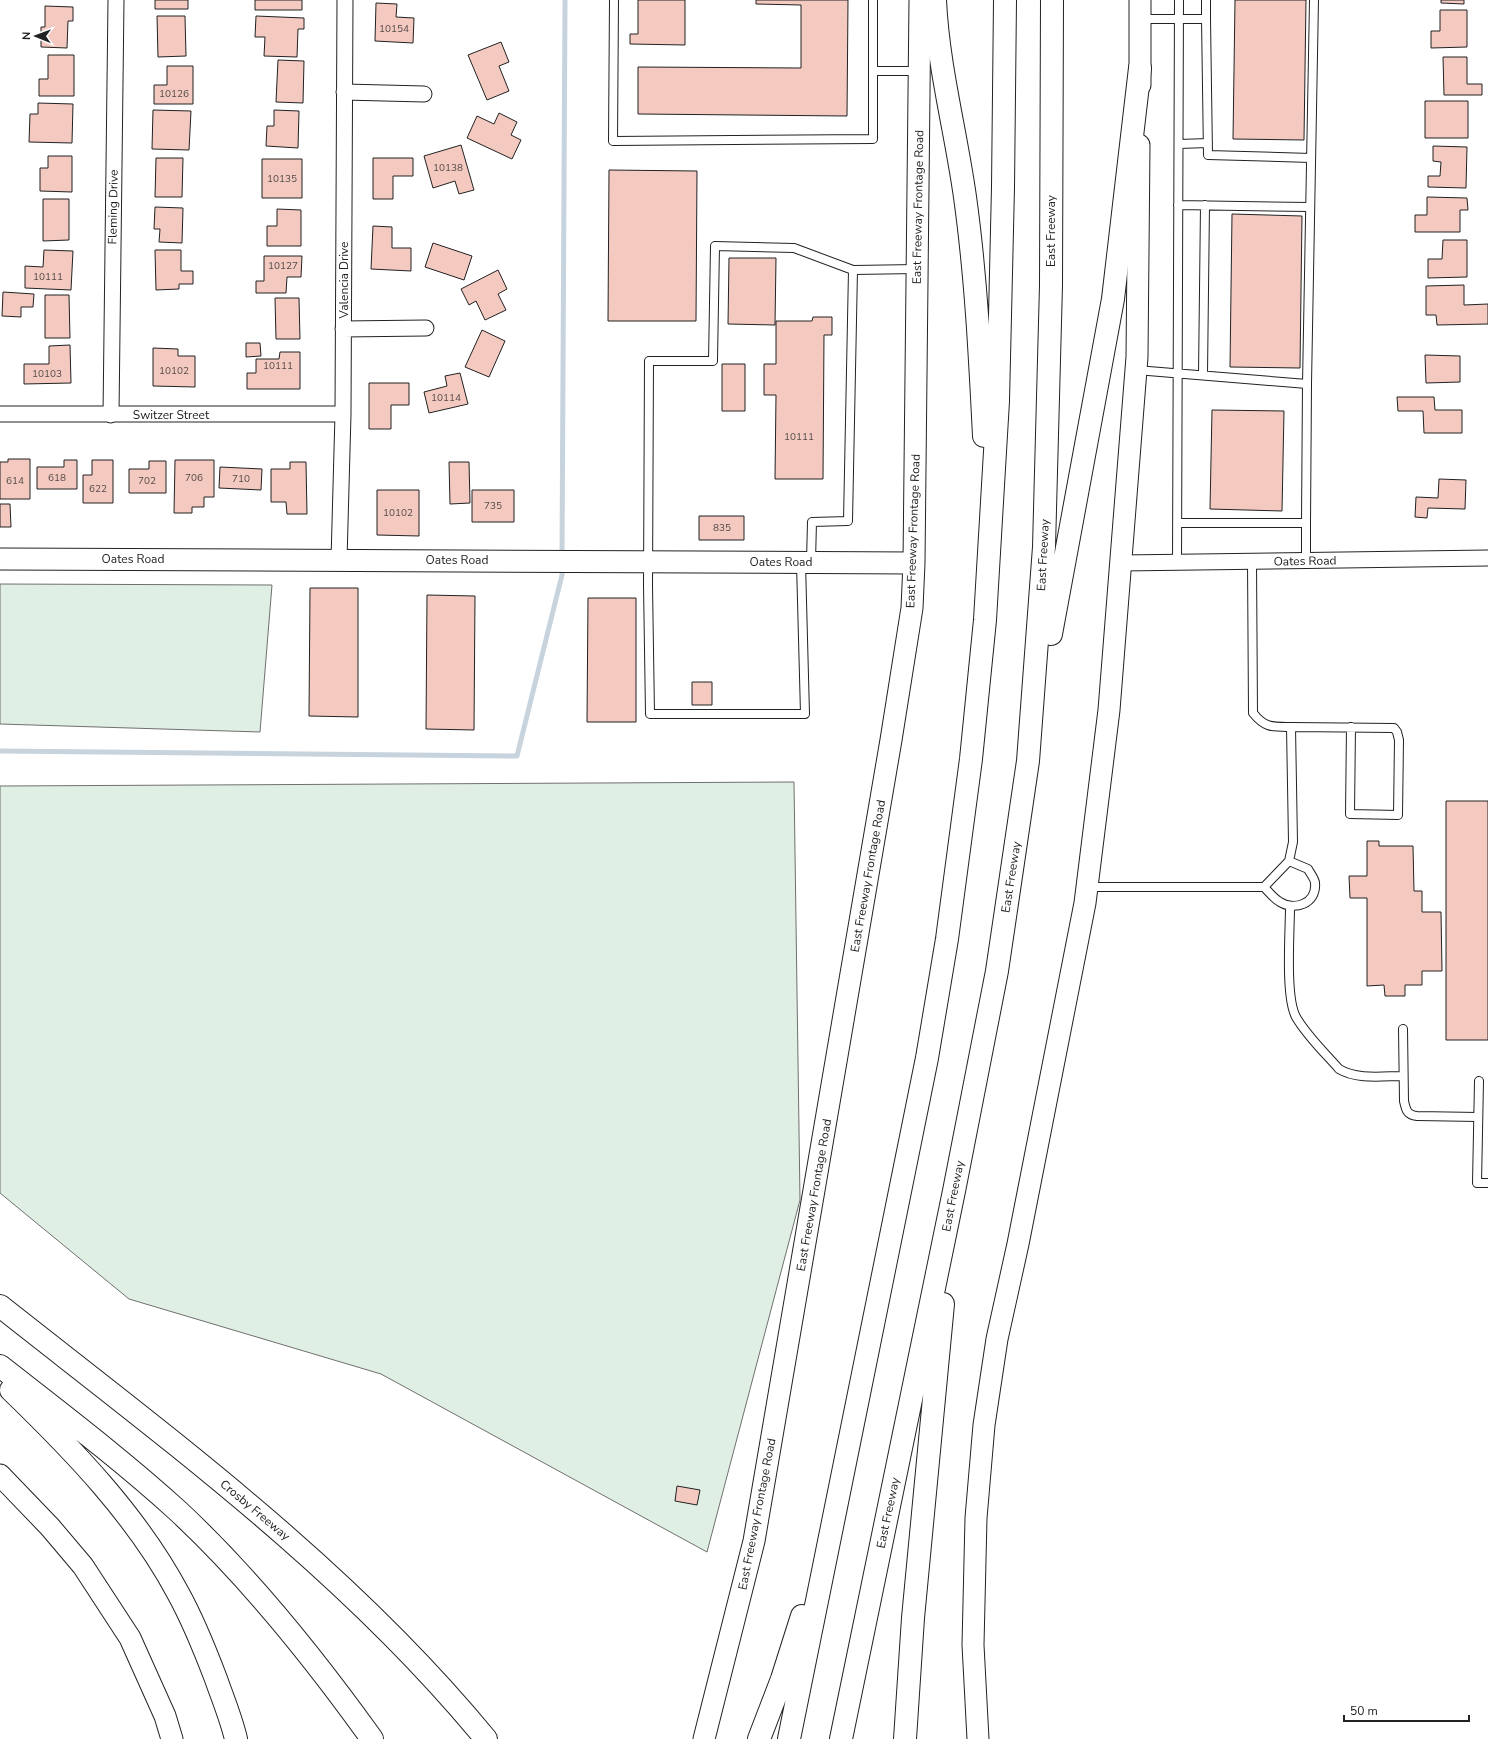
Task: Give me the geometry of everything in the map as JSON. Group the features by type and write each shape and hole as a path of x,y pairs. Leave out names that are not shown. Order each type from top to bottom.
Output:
{"highway":[{"path":"935,0 944,74 965,197 976,294 990,547"},
{"path":"789,1739 940,984 972,759 985,620 998,401 1003,187 1005,0"},
{"name":"East Freeway","path":"841,1739 954,1191 997,971 1028,761 1044,547 1051,285 1052,0"},
{"path":"1028,761 1069,528 1113,299 1140,68"},
{"path":"905,1739 914,1610 954,1191"},
{"name":"Crosby Freeway","path":"0,1306 230,1488 291,1539 369,1612 486,1739"},
{"path":"0,1366 148,1485 209,1541 276,1616 337,1691 372,1739"},
{"path":"0,1379 52,1430 116,1503 140,1534 178,1592 209,1660 232,1722 236,1739"},
{"path":"759,1739 782,1679 819,1561 853,1424"}],"main road":[{"name":"East Freeway Frontage Road","path":"704,1739 755,1534 891,740 912,608 914,563 920,0"},
{"path":"978,1739 973,1637 976,1518 984,1425 997,1339 1018,1244 1087,887 1109,710 1122,563 1136,370 1140,9"},
{"name":"Oates Road","path":"0,559 582,560 914,563"},
{"path":"0,1475 50,1527 87,1573 130,1638 165,1716 172,1739"}],"street":[{"name":"Fleming Drive","path":"111,415 116,0"},
{"name":"Valencia Drive","path":"339,560 343,414 345,0"},
{"path":"344,92 424,94"},
{"path":"343,328 426,328"},
{"name":"Switzer Street","path":"0,414 343,414"},
{"name":"Oates Road","path":"1122,563 1488,558"}],"lane":[{"path":"614,0 613,141 873,139 873,0"},
{"path":"1176,563 1179,0"},
{"path":"1206,0 1208,155 1311,158"},
{"path":"1306,561 1307,384 1314,0"},
{"path":"1140,9 1179,19 1206,19"},
{"path":"873,71 920,71"},
{"path":"1179,144 1208,143"},
{"path":"1178,205 1310,207"},
{"path":"1203,375 1205,205"},
{"path":"853,270 848,521 812,522 806,562 805,714 650,714 648,361 713,361 714,246 794,248 853,270 917,269"},
{"path":"1136,370 1307,384"},
{"path":"1177,523 1306,523"},
{"path":"1252,562 1253,713 1261,723 1272,727 1351,727 1394,728 1398,732 1399,740 1398,814 1350,814 1351,727"},
{"path":"1264,887 1289,861 1293,842 1291,727"},
{"path":"1087,887 1264,887 1279,902 1290,906 1299,906 1307,902 1313,894 1315,883 1308,869 1289,861"},
{"path":"1290,906 1290,989 1291,1004 1296,1017 1339,1070 1344,1073 1354,1076 1403,1076"},
{"path":"1403,1029 1404,1101 1406,1110 1410,1115 1478,1117"},
{"path":"1479,1081 1477,1182 1488,1183"}],"green space":[{"path":"0,584 272,585 260,732 0,724"},
{"path":"794,782 800,1200 707,1552 381,1374 129,1299 0,1193 0,786"}],"building":[{"path":"155,0 188,0 188,9 155,9"},
{"path":"255,0 302,0 302,10 255,10"},
{"path":"638,0 685,0 685,45 630,44 630,34 638,34"},
{"path":"756,0 848,0 847,116 638,114 638,67 801,68 801,5 756,4"},
{"path":"1235,0 1306,0 1304,140 1233,139"},
{"path":"1441,0 1464,0 1464,4 1441,3"},
{"path":"376,3 397,4 396,17 414,18 413,43 375,41"},
{"path":"45,6 73,7 73,21 68,21 67,48 41,47 41,27 45,27"},
{"path":"1440,10 1467,10 1467,47 1431,48 1431,31 1440,31"},
{"path":"157,16 185,16 186,56 158,57"},
{"path":"256,16 304,18 304,29 298,29 297,57 264,56 265,37 255,37"},
{"path":"501,42 509,62 499,66 509,91 487,100 468,55"},
{"path":"48,55 74,55 74,96 39,96 39,79 48,79"},
{"path":"1443,57 1467,57 1467,84 1482,84 1482,95 1444,95"},
{"path":"278,60 304,61 303,103 276,102"},
{"path":"167,66 193,66 193,104 154,104 154,85 167,85"},
{"path":"1425,101 1468,101 1468,138 1425,138"},
{"path":"38,103 73,104 72,143 29,142 30,114 38,114"},
{"path":"153,110 191,111 189,150 152,149"},
{"path":"274,110 299,111 298,148 266,146 267,126 274,126"},
{"path":"499,113 517,122 511,135 521,140 512,159 467,138 477,116 494,124"},
{"path":"461,145 474,190 459,194 455,181 433,188 424,156"},
{"path":"1433,146 1467,147 1466,188 1428,187 1428,176 1440,176 1441,162 1433,161"},
{"path":"48,156 72,156 72,192 40,191 40,168 48,168"},
{"path":"156,158 183,158 182,197 155,197"},
{"path":"373,158 413,158 413,176 393,176 393,199 373,199"},
{"path":"262,159 302,159 302,198 262,198"},
{"path":"609,170 697,171 696,321 608,321"},
{"path":"1427,197 1467,198 1468,210 1460,210 1460,232 1415,232 1415,215 1427,215"},
{"path":"43,199 69,199 69,240 43,241"},
{"path":"155,207 183,208 182,243 159,242 160,229 154,229"},
{"path":"277,209 301,210 301,246 267,246 267,226 277,226"},
{"path":"1232,214 1302,216 1300,368 1230,367"},
{"path":"373,226 392,227 392,248 411,248 411,271 371,269"},
{"path":"1443,240 1467,240 1467,277 1428,278 1428,259 1442,259"},
{"path":"433,243 472,256 464,280 425,267"},
{"path":"44,250 73,251 71,290 25,288 25,266 43,267"},
{"path":"155,250 181,250 181,271 193,271 193,284 179,284 179,289 156,290"},
{"path":"264,256 302,256 301,277 287,277 286,293 256,293 256,281 264,281"},
{"path":"729,258 776,258 775,325 728,324"},
{"path":"498,270 507,289 498,294 506,310 485,320 476,301 469,305 461,289"},
{"path":"1464,285 1464,305 1488,304 1488,324 1437,325 1436,315 1426,315 1426,286"},
{"path":"3,292 34,294 33,307 21,307 21,317 2,316"},
{"path":"45,295 69,295 70,338 45,338"},
{"path":"275,298 299,298 300,339 276,339"},
{"path":"813,317 832,317 832,335 824,335 823,479 775,479 776,395 764,395 764,364 776,364 776,321 812,321"},
{"path":"482,330 505,341 489,377 465,367"},
{"path":"246,343 260,343 261,356 246,357"},
{"path":"70,345 71,383 24,384 24,364 49,364 49,346"},
{"path":"153,348 178,349 178,356 195,356 195,387 153,386"},
{"path":"280,352 300,352 300,389 247,389 247,373 256,373 256,359 279,359"},
{"path":"1425,355 1460,356 1460,382 1426,383"},
{"path":"722,364 745,364 745,411 722,411"},
{"path":"460,373 468,404 429,413 424,392 447,386 445,376"},
{"path":"369,383 409,383 409,405 391,405 391,429 369,429"},
{"path":"1397,397 1434,397 1435,410 1462,410 1462,433 1424,433 1423,411 1398,411"},
{"path":"1212,410 1284,411 1282,511 1210,509"},
{"path":"8,459 30,459 30,499 0,499 0,462 8,462"},
{"path":"64,460 77,460 77,489 37,489 37,467 64,467"},
{"path":"92,460 113,460 113,503 83,503 83,475 92,475"},
{"path":"175,460 214,460 214,497 204,497 204,507 192,507 192,513 174,513"},
{"path":"149,461 166,461 166,493 129,493 129,469 149,469"},
{"path":"290,462 306,462 307,514 287,514 286,502 271,502 271,469 290,469"},
{"path":"449,462 469,462 470,503 450,504"},
{"path":"220,467 262,469 261,490 219,488"},
{"path":"1439,479 1466,480 1465,509 1428,508 1427,518 1415,517 1416,497 1438,498"},
{"path":"377,490 419,490 419,536 377,535"},
{"path":"472,490 514,490 514,522 472,522"},
{"path":"0,504 10,504 11,527 0,527"},
{"path":"699,516 744,516 744,540 699,540"},
{"path":"310,588 358,588 358,717 309,716"},
{"path":"427,595 475,596 474,730 426,729"},
{"path":"588,598 636,598 636,722 587,722"},
{"path":"692,682 712,682 712,705 692,705"},
{"path":"1446,801 1488,801 1488,1040 1446,1040"},
{"path":"1367,841 1379,841 1379,846 1413,846 1414,891 1422,891 1422,912 1441,912 1442,971 1422,971 1422,985 1405,985 1405,996 1385,996 1384,985 1367,986 1367,898 1350,898 1349,876 1367,876"},
{"path":"677,1486 700,1490 697,1505 675,1501"}],"waterway":[{"path":"562,558 565,0"},
{"path":"0,751 517,756 562,575 562,566"}]}
